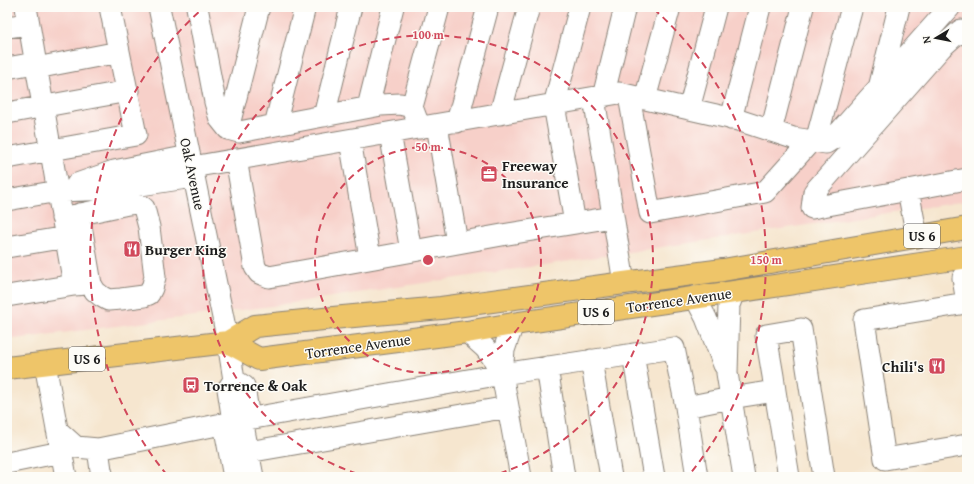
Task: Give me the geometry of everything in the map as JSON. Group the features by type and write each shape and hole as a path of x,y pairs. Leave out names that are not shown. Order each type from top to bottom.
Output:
{"main road":[{"name":"Torrence Avenue","path":"7,368 228,342 255,326 441,308 624,282 723,270 967,228"},
{"name":"Torrence Avenue","path":"228,342 259,359 467,332 967,257"}],"street":[{"path":"110,7 128,91 141,166"},
{"name":"Oak Avenue","path":"159,7 228,342 234,380 228,389 233,422"},
{"path":"197,7 215,102 220,119 228,129 239,132 381,105 400,104 412,107 429,127 456,243"},
{"path":"204,43 213,7"},
{"path":"228,129 259,7"},
{"path":"275,125 305,7"},
{"path":"324,116 351,7"},
{"path":"368,107 393,7"},
{"path":"412,107 439,7"},
{"path":"457,122 488,7"},
{"path":"500,114 529,7"},
{"path":"575,223 554,105 580,7"},
{"path":"624,282 613,217 598,98 625,7"},
{"path":"670,7 637,98 650,213 764,192 814,141 852,7"},
{"path":"689,109 716,7"},
{"path":"731,119 760,7"},
{"path":"771,131 802,7"},
{"path":"879,88 899,7"},
{"path":"7,200 58,191 114,189 192,166 429,127 598,98 619,93 731,119 793,138 826,143 834,138 879,88 945,10"},
{"path":"7,27 27,15 58,191 69,223 82,285"},
{"path":"965,30 941,48 814,192 812,208 967,179"},
{"path":"7,68 36,66 119,52"},
{"path":"7,113 128,91"},
{"path":"390,133 411,251"},
{"path":"7,158 136,135"},
{"path":"350,140 370,258"},
{"path":"236,159 255,266 259,273 269,277 370,258 613,217"},
{"path":"58,191 114,172 141,166 192,166"},
{"path":"908,190 916,237"},
{"path":"7,247 69,223 128,204 137,203 144,208 149,227 155,277 149,294 121,300 108,300 95,291 82,285 7,296"},
{"path":"967,273 963,278 967,303 864,320 886,468 967,445"},
{"path":"734,292 729,305 727,374 744,477"},
{"path":"695,297 706,318 727,374"},
{"path":"513,324 504,350 502,374 521,477"},
{"path":"789,477 766,335 801,329 824,477"},
{"path":"467,332 485,348 493,358 502,374"},
{"path":"57,430 76,447 98,449 233,422 502,374 674,348 686,407 697,477"},
{"path":"633,354 654,477"},
{"path":"591,360 611,477"},
{"path":"45,364 66,477"},
{"path":"547,367 564,477"},
{"path":"686,407 775,391"},
{"path":"248,452 508,407"},
{"path":"233,422 248,452 253,477"},
{"path":"233,422 234,477"},
{"path":"98,449 103,477"},
{"path":"7,463 61,452"}],"shaded area":[{"path":"7,7 967,7 967,201 265,307 7,340"}],"place":[{"name":"Freeway Insurance","path":"489,174"},
{"name":"Burger King","path":"132,249"},
{"name":"Chili's","path":"937,366"},
{"name":"Torrence & Oak","path":"191,385"}]}
